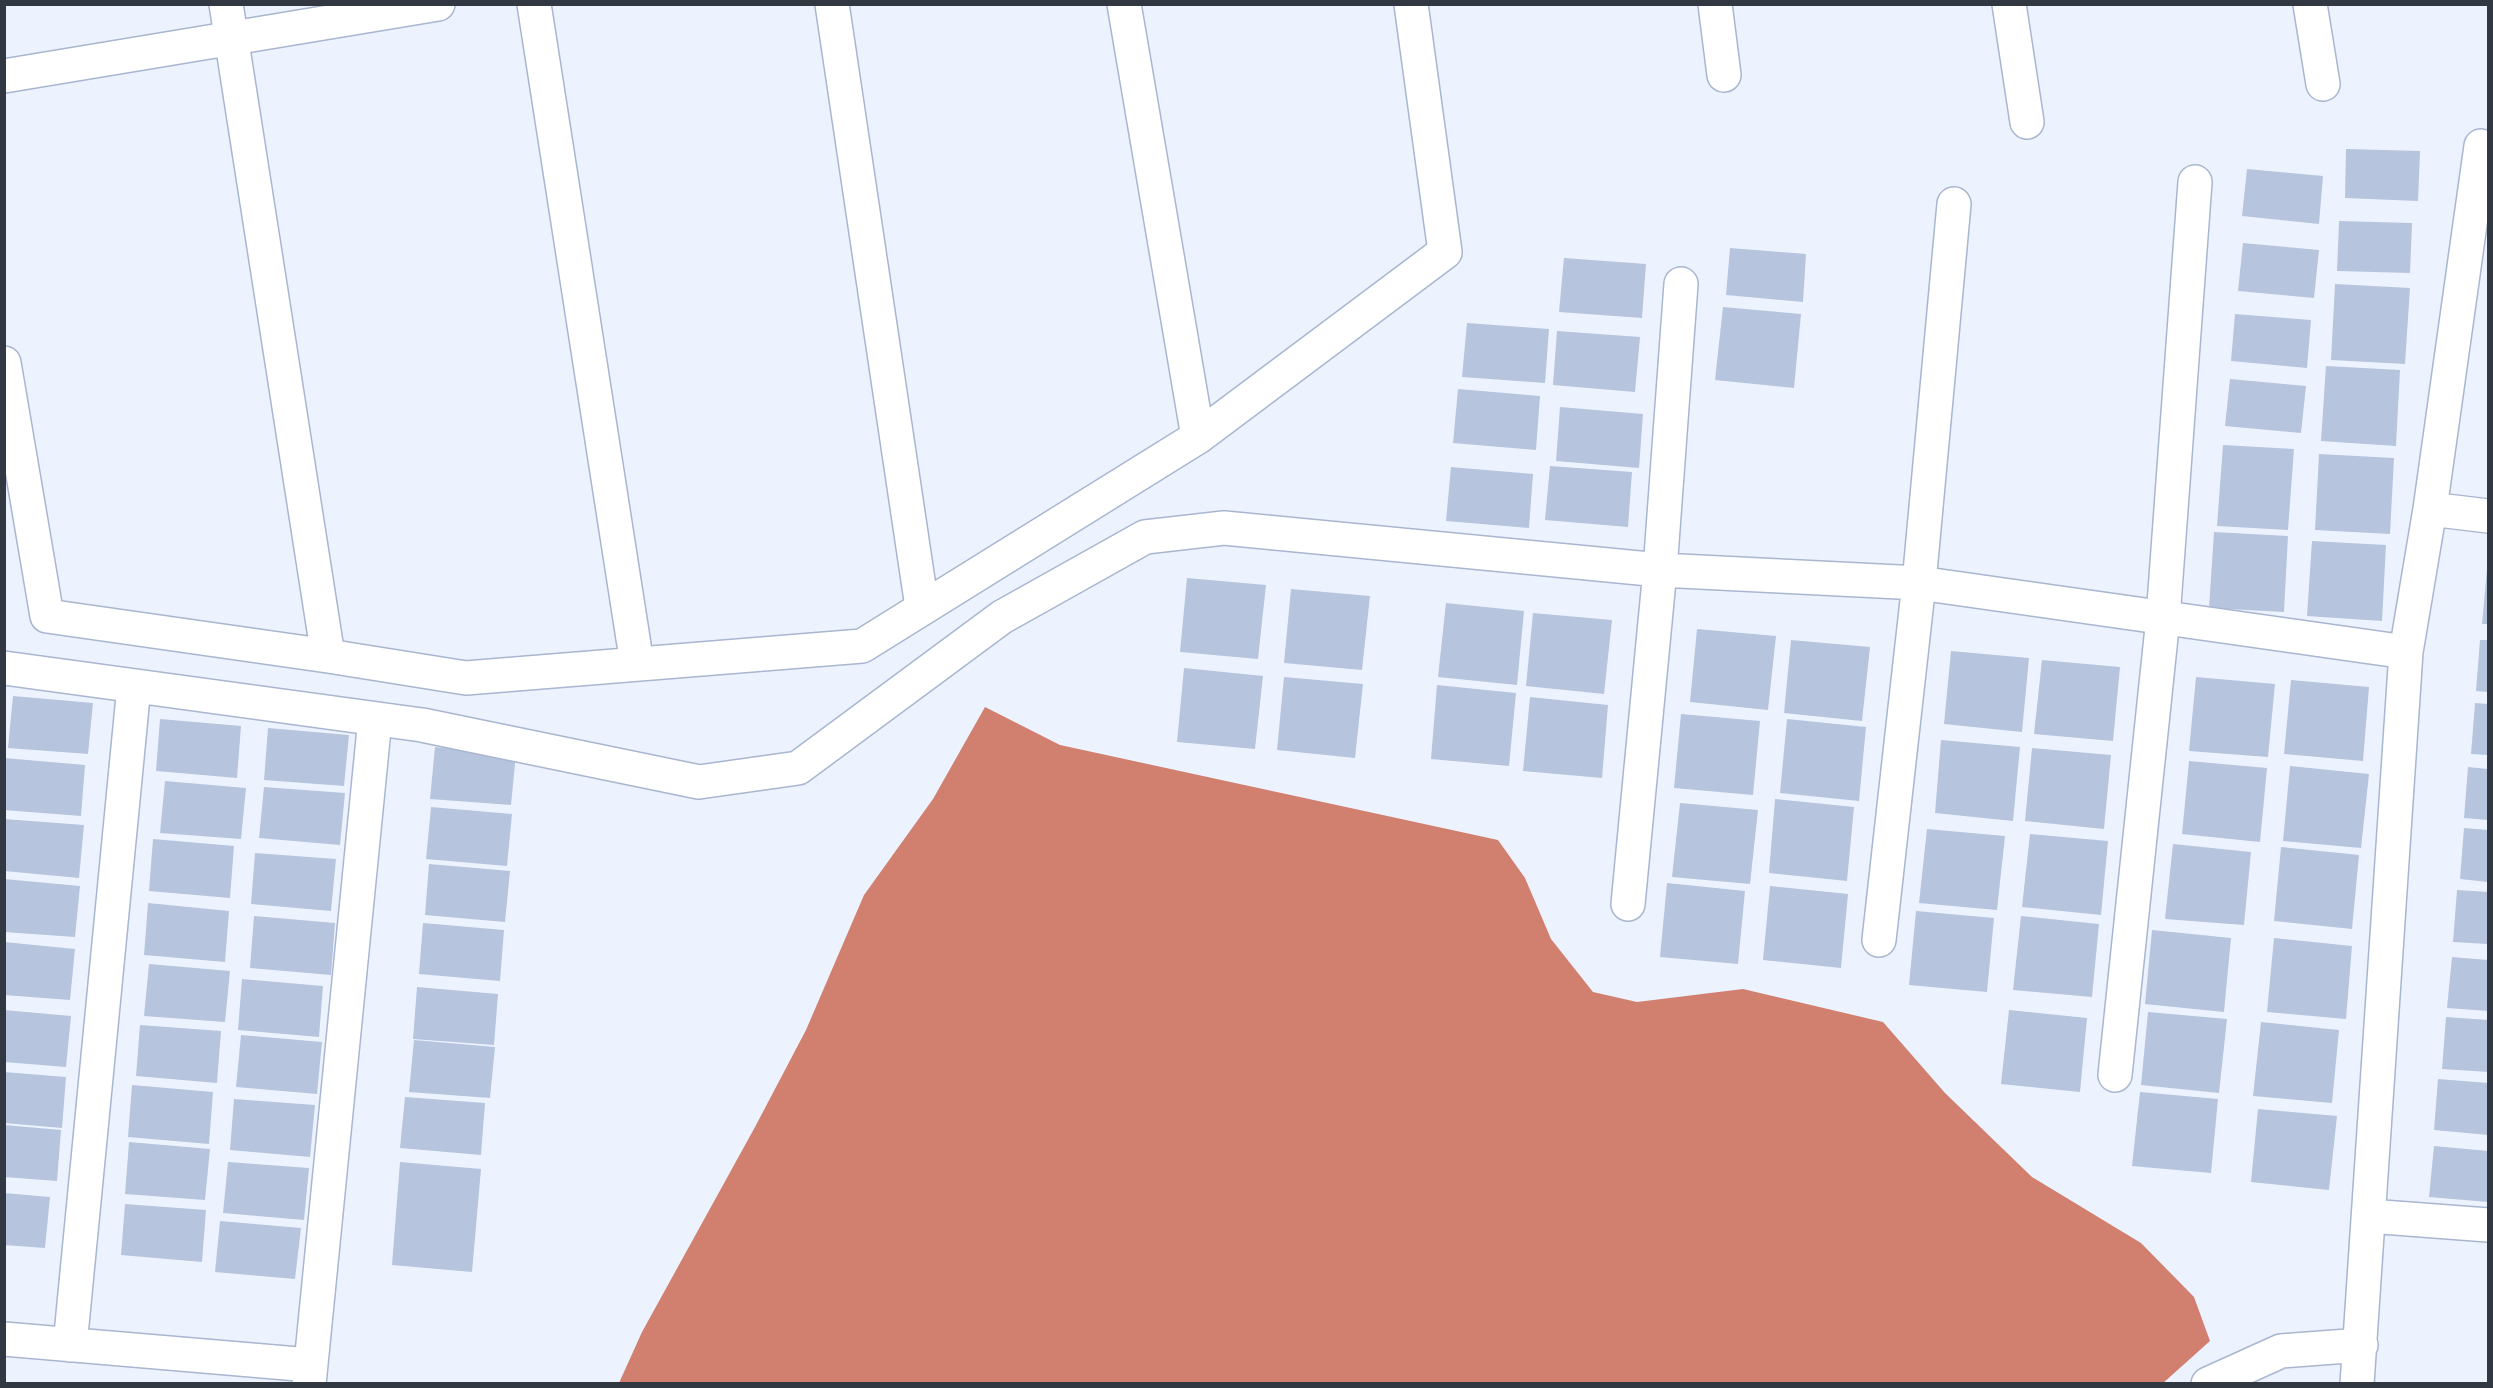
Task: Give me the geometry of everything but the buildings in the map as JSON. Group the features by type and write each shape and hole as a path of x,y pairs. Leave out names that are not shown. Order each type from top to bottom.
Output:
{"street":[{"path":"226,4 328,656"},
{"path":"4,76 438,4"},
{"path":"534,4 637,664"},
{"path":"832,4 922,606"},
{"path":"1124,4 1198,437"},
{"path":"4,363 46,616 466,678 862,646 922,606 1198,437 1445,252 1412,4"},
{"path":"1715,4 1724,75"},
{"path":"2009,4 2027,122"},
{"path":"2310,4 2323,84"},
{"path":"2357,1383 2406,652 2430,509 2481,146"},
{"path":"2115,1075 2163,618 2195,182"},
{"path":"1879,940 1919,583 1954,204"},
{"path":"1628,904 1660,570 1681,284"},
{"path":"2430,509 2488,516"},
{"path":"4,668 422,724 699,782 798,768 1002,617 1145,537 1224,528 1660,570 1919,583 2406,652"},
{"path":"70,1345 134,686"},
{"path":"4,1339 309,1374 375,719"},
{"path":"2369,1216 2488,1225"},
{"path":"2208,1383 2281,1351 2361,1345"}],"shaded area":[{"path":"985,707 1060,745 1498,840 1525,878 1551,939 1593,992 1637,1002 1743,989 1883,1022 1945,1093 2032,1177 2141,1243 2194,1297 2210,1341 2162,1384 619,1383 642,1332 806,1030 864,895 933,799"}]}
